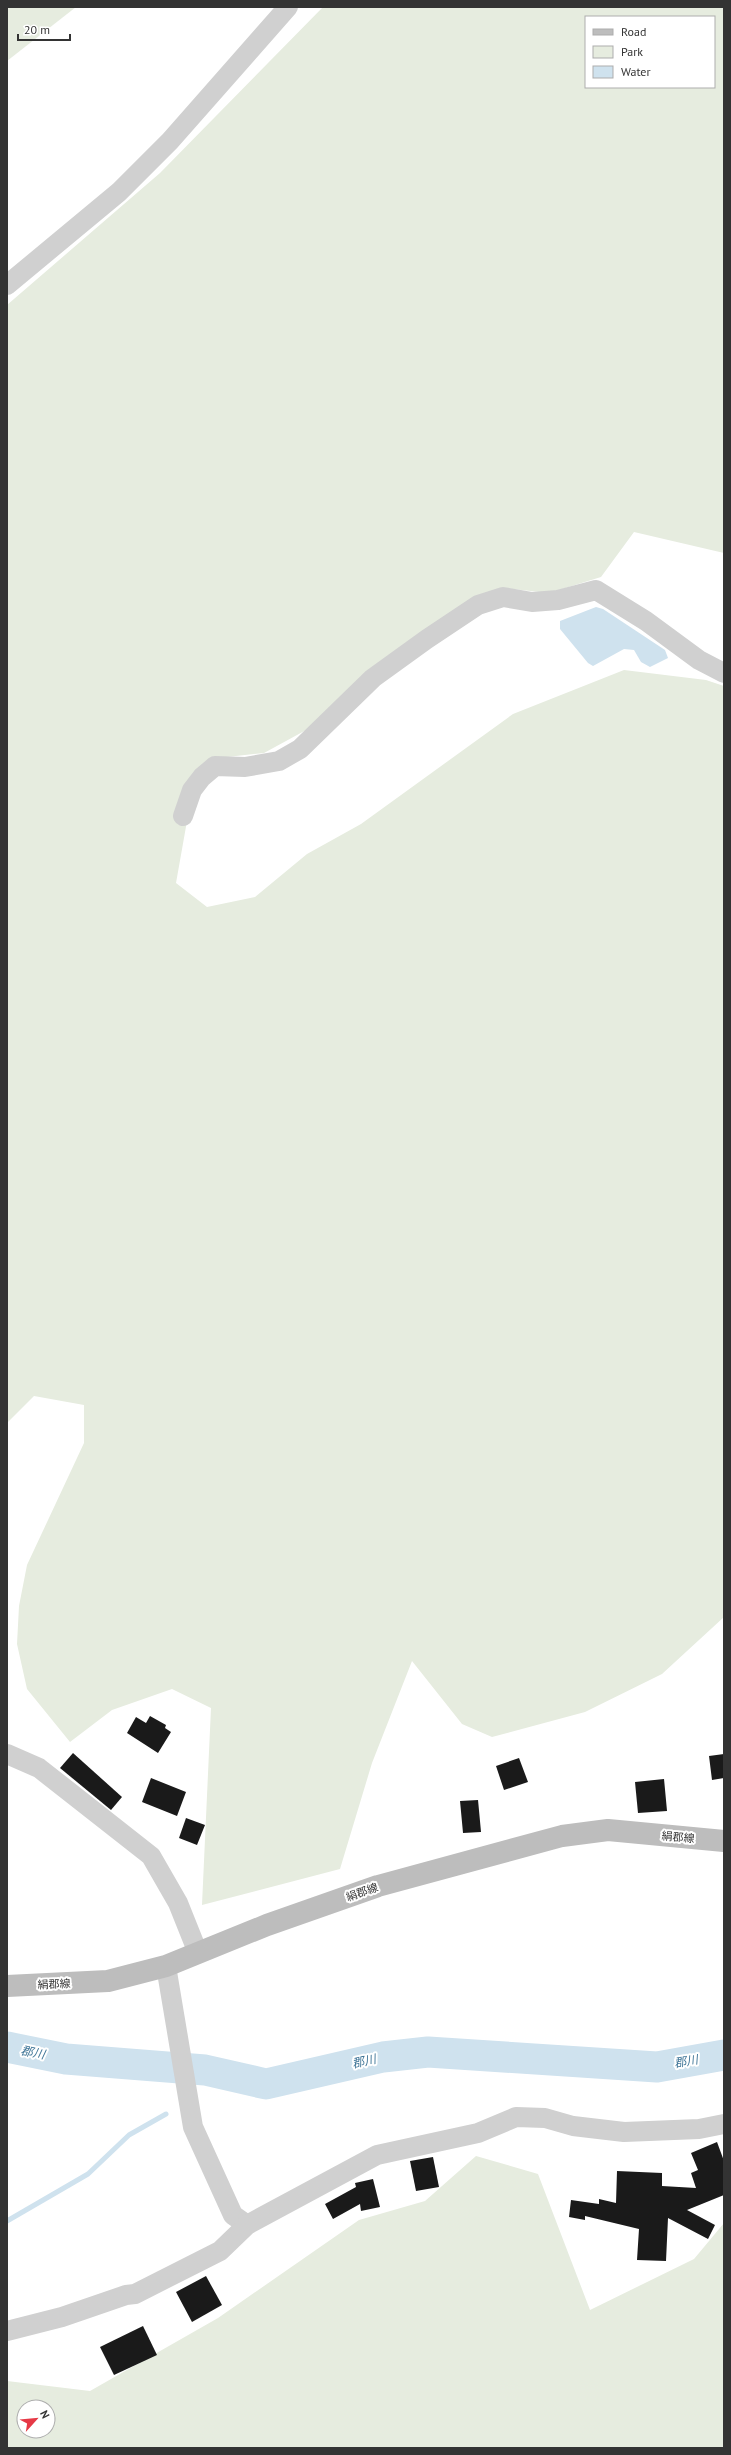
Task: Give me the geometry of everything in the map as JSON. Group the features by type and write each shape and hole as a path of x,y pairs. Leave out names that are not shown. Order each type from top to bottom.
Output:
{"main road":[{"name":"絹郡線","path":"7,1986 108,1981 166,1966 267,1925 378,1886 562,1836 608,1830 724,1841"}],"street":[{"path":"7,285 119,192 170,141 288,7"},
{"path":"183,816 192,790 202,776 215,766 244,767 279,761 300,749 374,678 427,639 478,605 503,597 532,602 558,600 596,590 646,621 698,660 724,673"},
{"path":"7,1754 40,1768 151,1856 178,1903 198,1952"},
{"path":"166,1966 193,2126 233,2215 247,2225"},
{"path":"7,2331 62,2317 126,2295 135,2294 220,2252 247,2225 377,2155 478,2133 516,2117 545,2118 573,2126 624,2132 699,2129 724,2124"}],"green space":[{"path":"7,7 76,7 7,61"},
{"path":"323,7 724,7 724,553 634,532 601,577 549,593 503,588 308,729 264,753 209,759 187,821 176,883 207,907 255,897 307,854 361,824 513,714 624,670 706,680 724,686 724,1617 662,1674 585,1712 492,1737 462,1724 412,1661 372,1763 340,1869 202,1905 211,1708 172,1689 112,1710 70,1742 27,1689 17,1644 19,1606 27,1565 84,1443 84,1405 34,1396 7,1423 7,305 160,173"},
{"path":"476,2156 538,2174 590,2310 694,2259 724,2223 724,2448 7,2448 7,2381 90,2391 218,2318 359,2220 425,2201"}],"water":[{"path":"596,607 603,609 665,650 668,658 650,667 641,662 634,650 624,649 593,666 588,663 560,629 560,621"}],"building":[{"path":"150,1716 166,1725 165,1728 171,1732 158,1753 127,1733 136,1717 146,1723"},
{"path":"73,1753 122,1797 111,1810 60,1768"},
{"path":"724,1754 724,1778 712,1780 709,1756"},
{"path":"519,1758 528,1782 504,1790 496,1766"},
{"path":"151,1778 186,1792 177,1816 142,1802"},
{"path":"664,1779 667,1811 638,1813 635,1782"},
{"path":"478,1800 481,1832 463,1833 460,1801"},
{"path":"186,1818 205,1825 197,1845 179,1838"},
{"path":"717,2142 724,2161 724,2195 687,2210 715,2225 708,2239 668,2218 666,2261 637,2260 639,2229 585,2216 585,2220 569,2217 571,2200 599,2204 599,2199 616,2203 617,2171 662,2173 662,2186 696,2188 691,2173 698,2170 691,2153"},
{"path":"433,2157 439,2187 416,2191 410,2161"},
{"path":"373,2179 380,2207 361,2211 360,2204 333,2219 325,2204 356,2187 355,2183"},
{"path":"206,2276 222,2305 192,2322 176,2292"},
{"path":"143,2326 157,2355 114,2375 100,2347"}],"waterway":[{"name":"郡川","path":"7,2047 66,2059 205,2070 266,2084 383,2057 428,2052 657,2067 724,2055"},
{"name":"郡川","path":"230,2081 234,2078"},
{"path":"7,2221 88,2174 129,2135 166,2114"}]}
